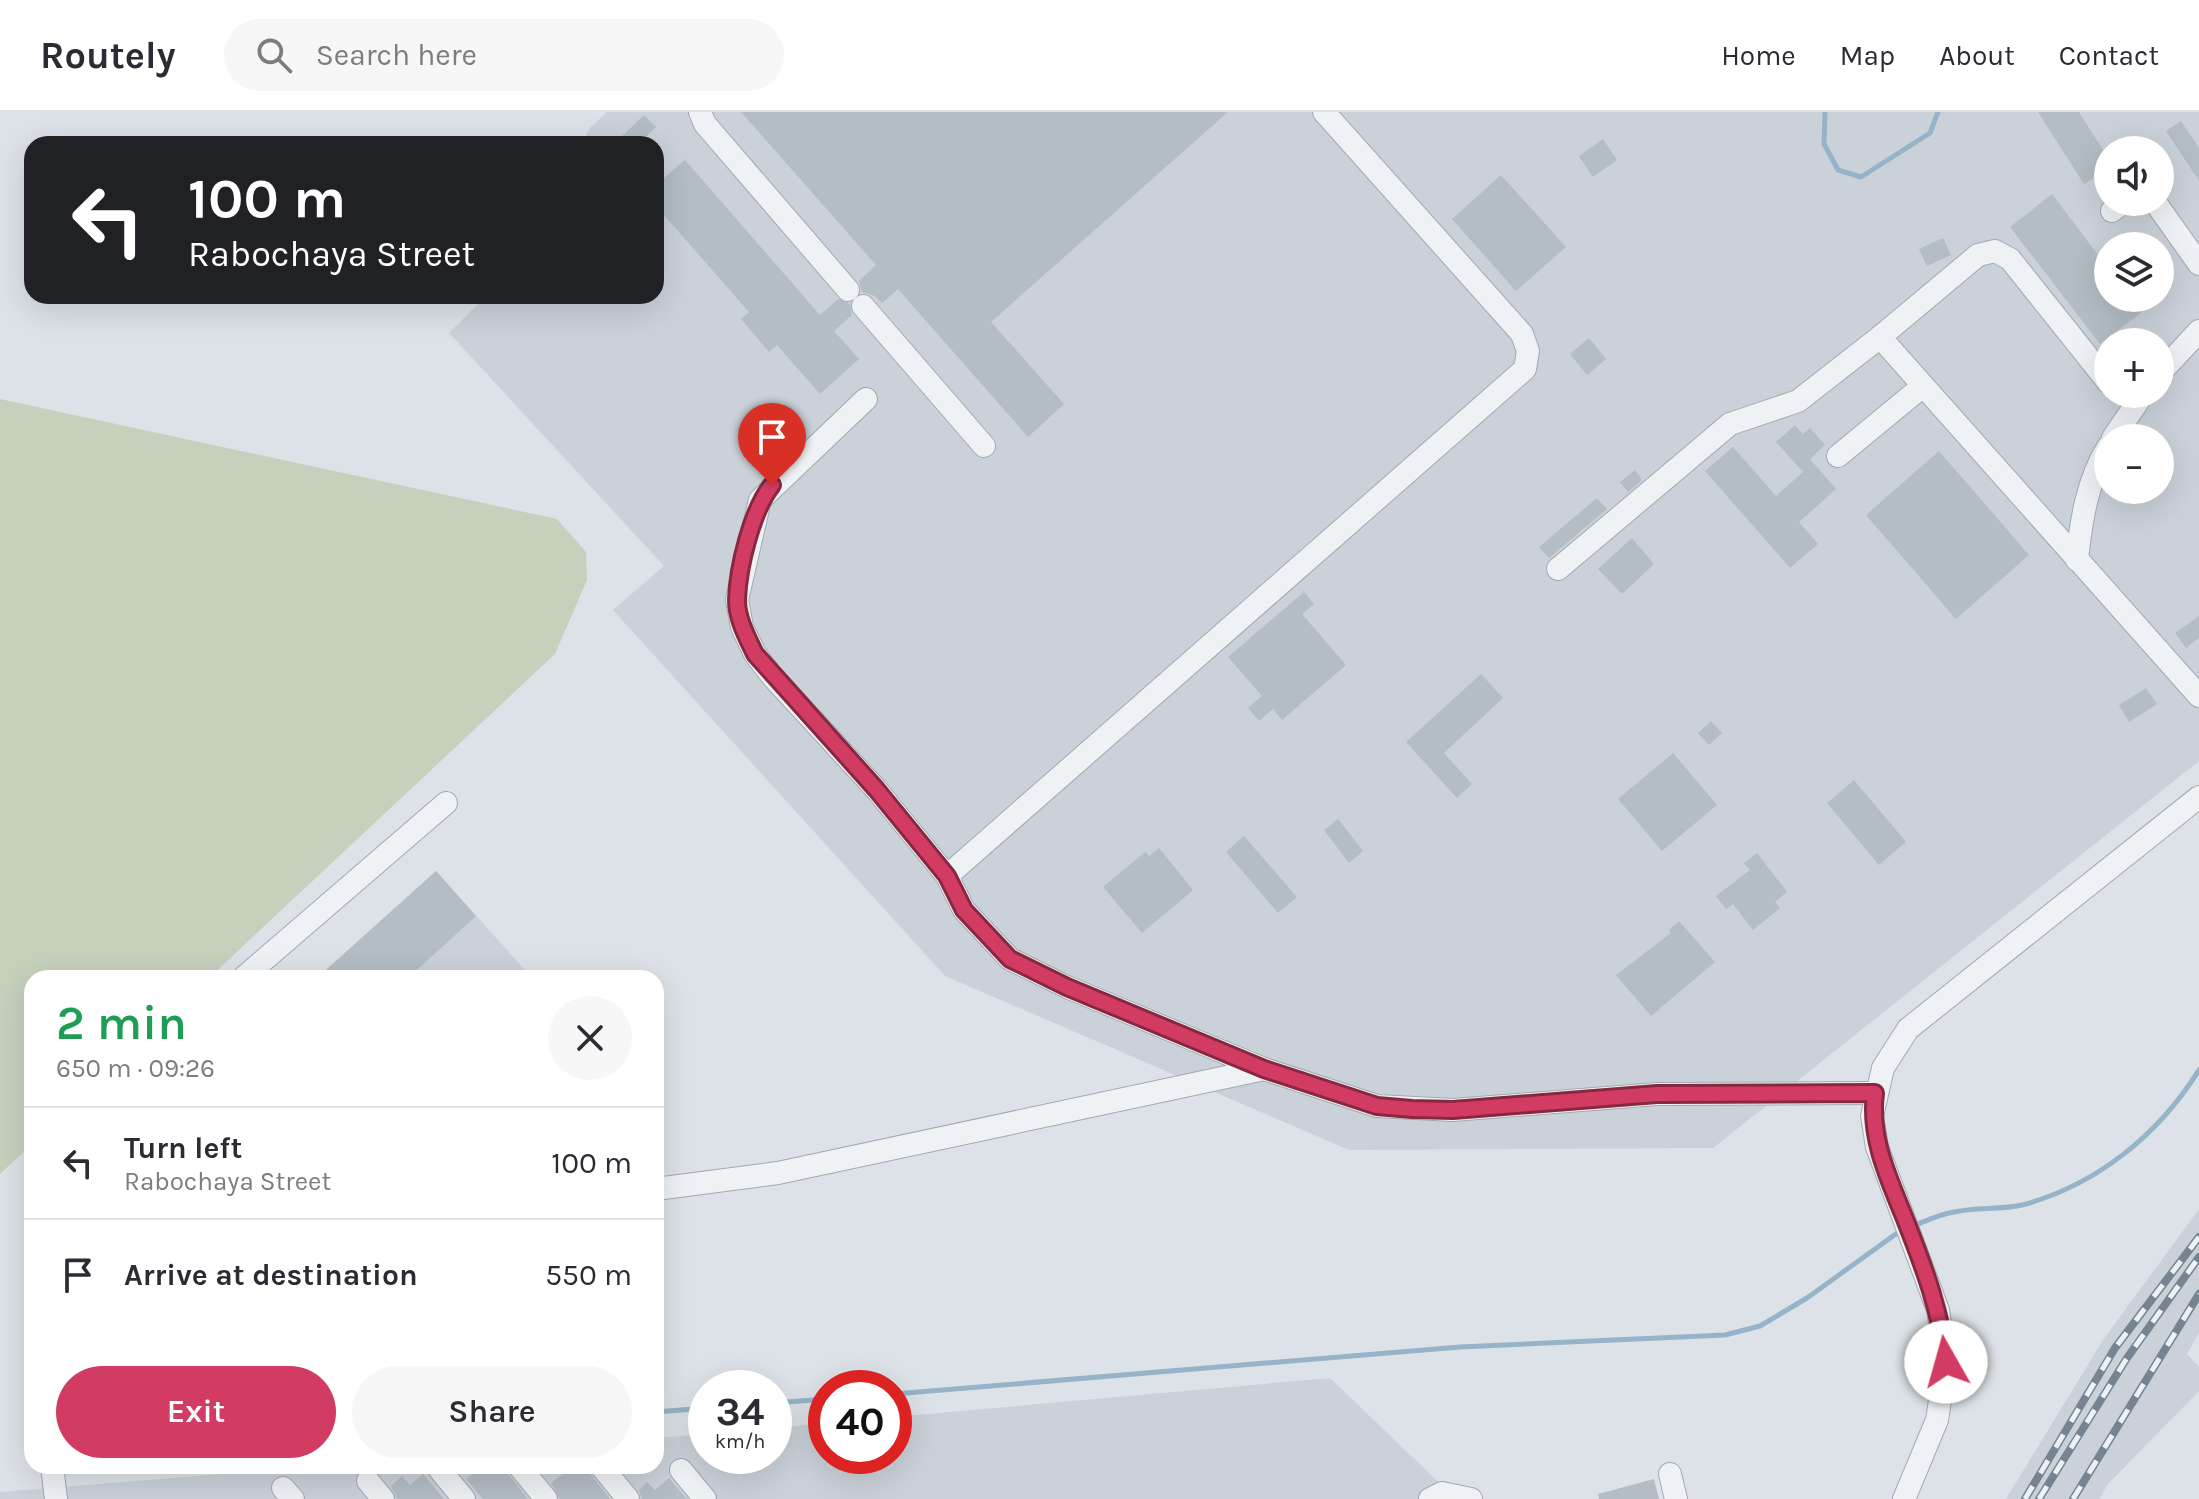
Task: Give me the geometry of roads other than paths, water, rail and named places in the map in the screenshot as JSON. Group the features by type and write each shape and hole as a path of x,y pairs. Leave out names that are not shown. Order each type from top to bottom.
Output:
{"street":[{"path":"700,112 705,124 984,446"},
{"path":"947,876 1525,369 1528,351 1522,334 1324,112"},
{"path":"2165,216 2199,264"},
{"path":"1558,569 1730,424 1798,401 1978,255 1995,251 2010,259 2094,364"},
{"path":"2174,358 2199,331"},
{"path":"1880,337 2199,696"},
{"path":"1838,456 1923,386"},
{"path":"866,399 760,500 737,600 742,627 755,654 876,789 947,876 964,910 1010,959 1057,982 1264,1069 1377,1106 1453,1110 1657,1094 1875,1093"},
{"path":"2077,560 2081,517 2094,477"},
{"path":"1904,1499 1937,1420 1945,1388 1946,1362 1938,1310 1877,1147 1872,1116 1883,1068 1908,1029 2199,797"},
{"path":"252,970 446,803"},
{"path":"664,1188 778,1173 1264,1069"},
{"path":"681,1470 705,1499"},
{"path":"53,1474 56,1499"},
{"path":"443,1474 464,1499"},
{"path":"526,1474 546,1499"},
{"path":"608,1474 628,1499"},
{"path":"1670,1474 1676,1499"},
{"path":"368,1481 383,1499"},
{"path":"1430,1499 1442,1493 1471,1499"}],"waterway":[{"path":"1825,112 1824,144 1838,170 1861,177 1930,133 1938,112"},
{"path":"1913,1226 1949,1213 2022,1205 2076,1185 2100,1171 2145,1136 2165,1116 2199,1070"},
{"path":"912,1393 1460,1347 1725,1335 1760,1326 1807,1298 1900,1231"},
{"path":"792,1402 808,1400"},
{"path":"664,1411 688,1409"}],"railway":[{"path":"2025,1499 2115,1348 2199,1237"},
{"path":"2039,1499 2127,1358 2199,1257"},
{"path":"2073,1499 2199,1294"}]}
